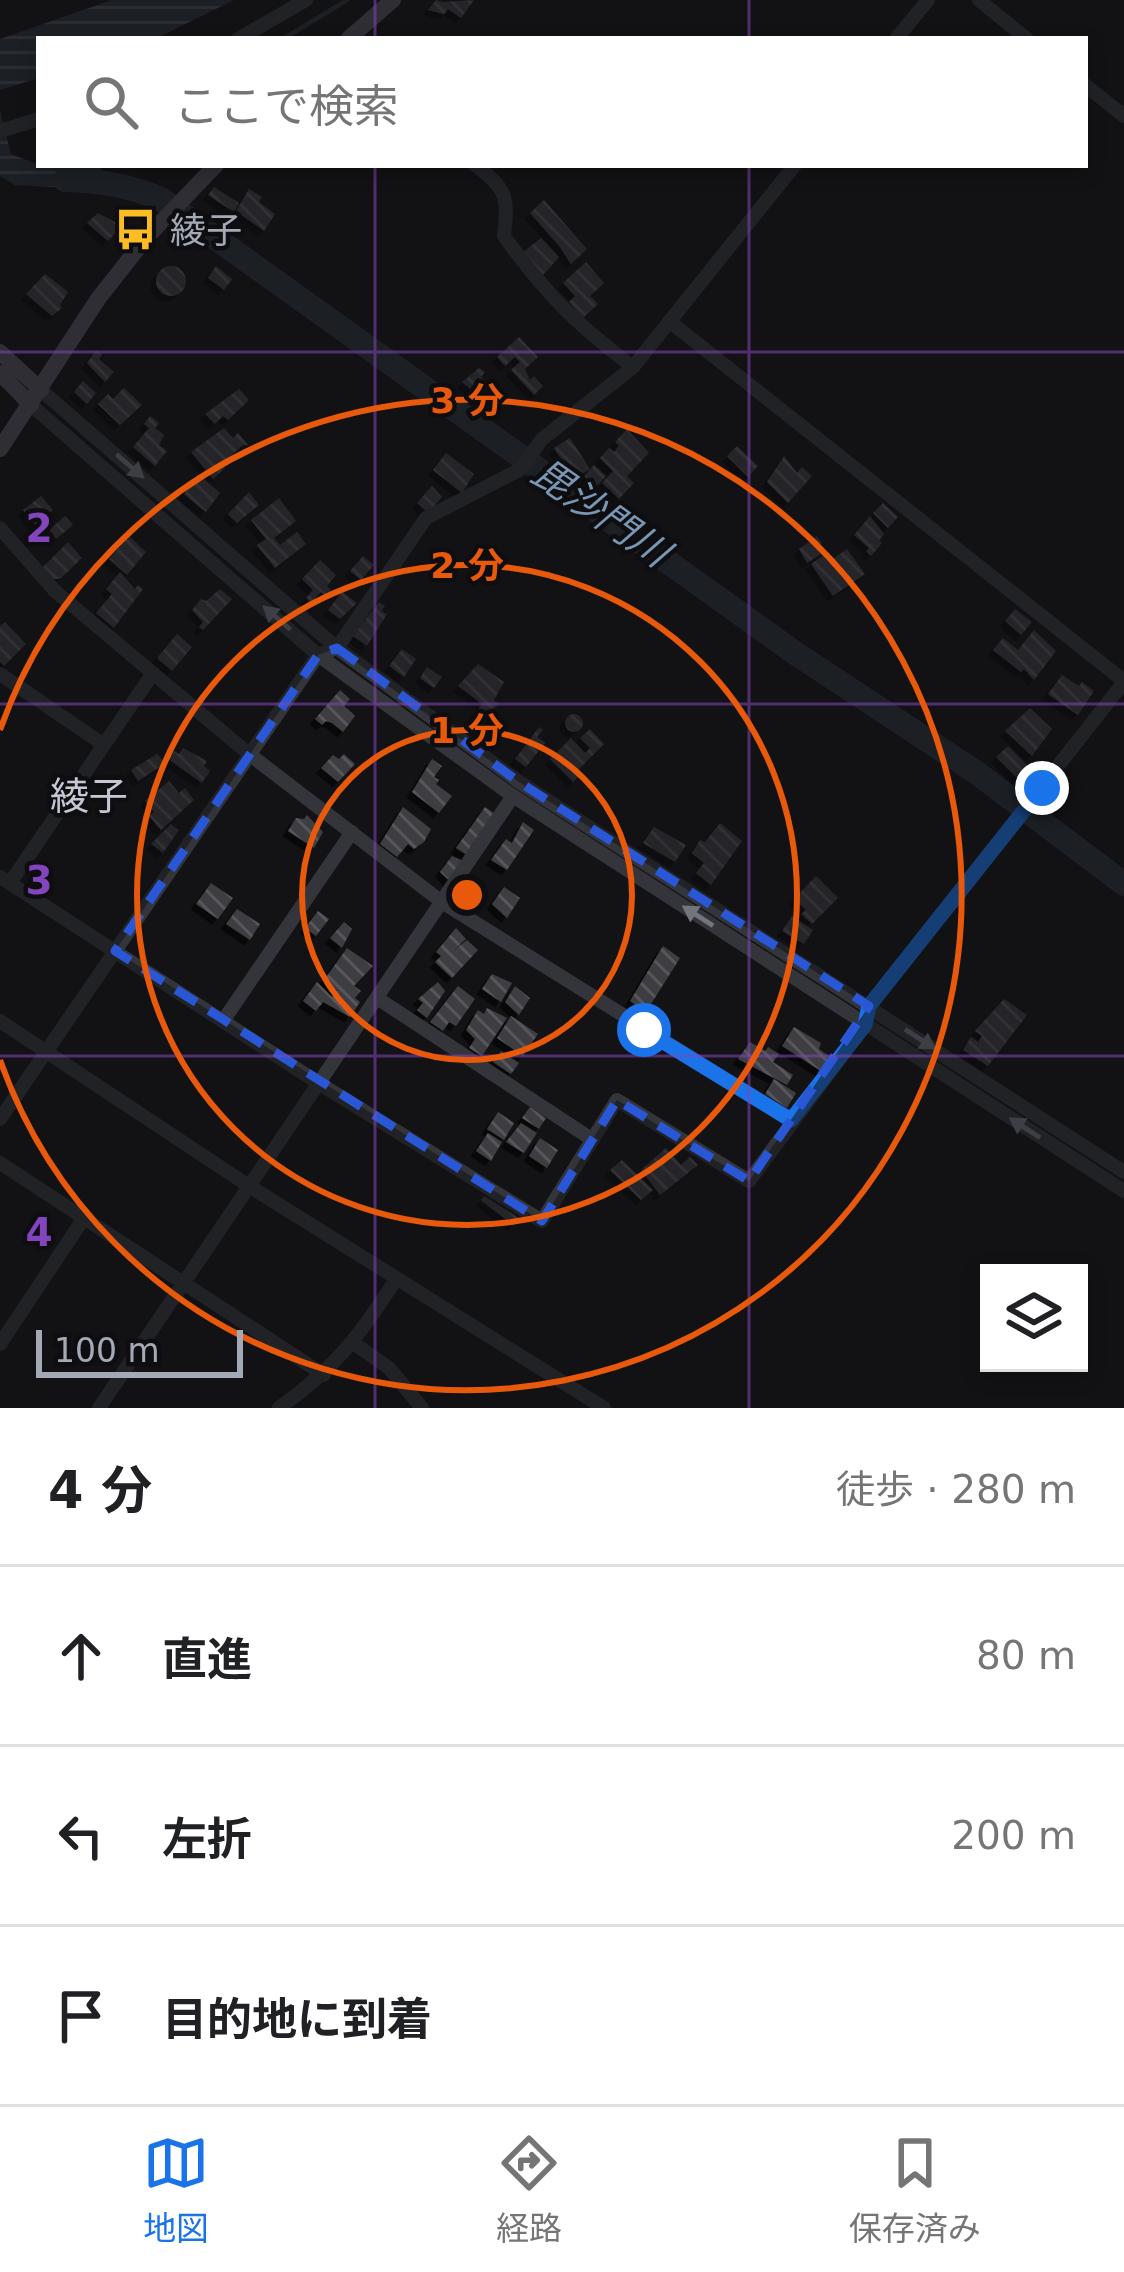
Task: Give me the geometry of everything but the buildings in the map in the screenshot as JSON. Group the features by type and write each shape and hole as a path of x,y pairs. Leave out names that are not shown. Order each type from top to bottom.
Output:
{"main road":[{"path":"351,36 393,0"},
{"path":"0,449 98,299 162,220 213,168"},
{"path":"0,352 36,398"},
{"path":"0,373 36,398"}],"street":[{"path":"243,36 306,0"},
{"path":"898,36 928,0"},
{"path":"980,0 1023,36"},
{"path":"1088,87 1124,116"},
{"path":"0,130 36,120"},
{"path":"479,168 508,200 504,236 546,294 580,328 633,367"},
{"path":"0,1119 318,655 337,649 426,518 521,469 541,440 633,367 793,168"},
{"path":"153,673 5,880 542,1221 617,1100 749,1181 865,1025 869,1006 1124,681 669,321"},
{"path":"36,398 337,649 519,782 1124,1172"},
{"path":"36,398 318,655 513,796 1124,1191"},
{"path":"0,528 56,591 249,754 442,902 791,1120"},
{"path":"0,674 104,746"},
{"path":"99,1408 513,796"},
{"path":"223,1021 352,832"},
{"path":"377,998 592,1140"},
{"path":"0,1021 249,1186 604,1408"},
{"path":"0,1163 324,1376"},
{"path":"0,1344 84,1218"},
{"path":"279,1408 324,1376 396,1279"},
{"path":"352,1342 389,1369 422,1408"}],"highlighted area":[{"path":"337,648 519,782 869,1006 749,1181 617,1100 542,1221 115,951 318,655"}],"shaded area":[{"path":"112,0 234,0 161,36 36,36 36,79 0,90 0,39"},
{"path":"0,111 11,154 36,164 36,168 102,168 93,189 15,185 0,176"}],"waterway":[{"path":"288,36 347,0"},
{"name":"毘沙門川","path":"65,180 114,185 161,199 795,653 977,773 1124,884"}],"place":[{"name":"綾子","path":"136,230"}],"district":[{"name":"綾子","path":"89,796"}],"route":[{"path":"644,1030 791,1120 865,1025 869,1006 1042,788"}]}
